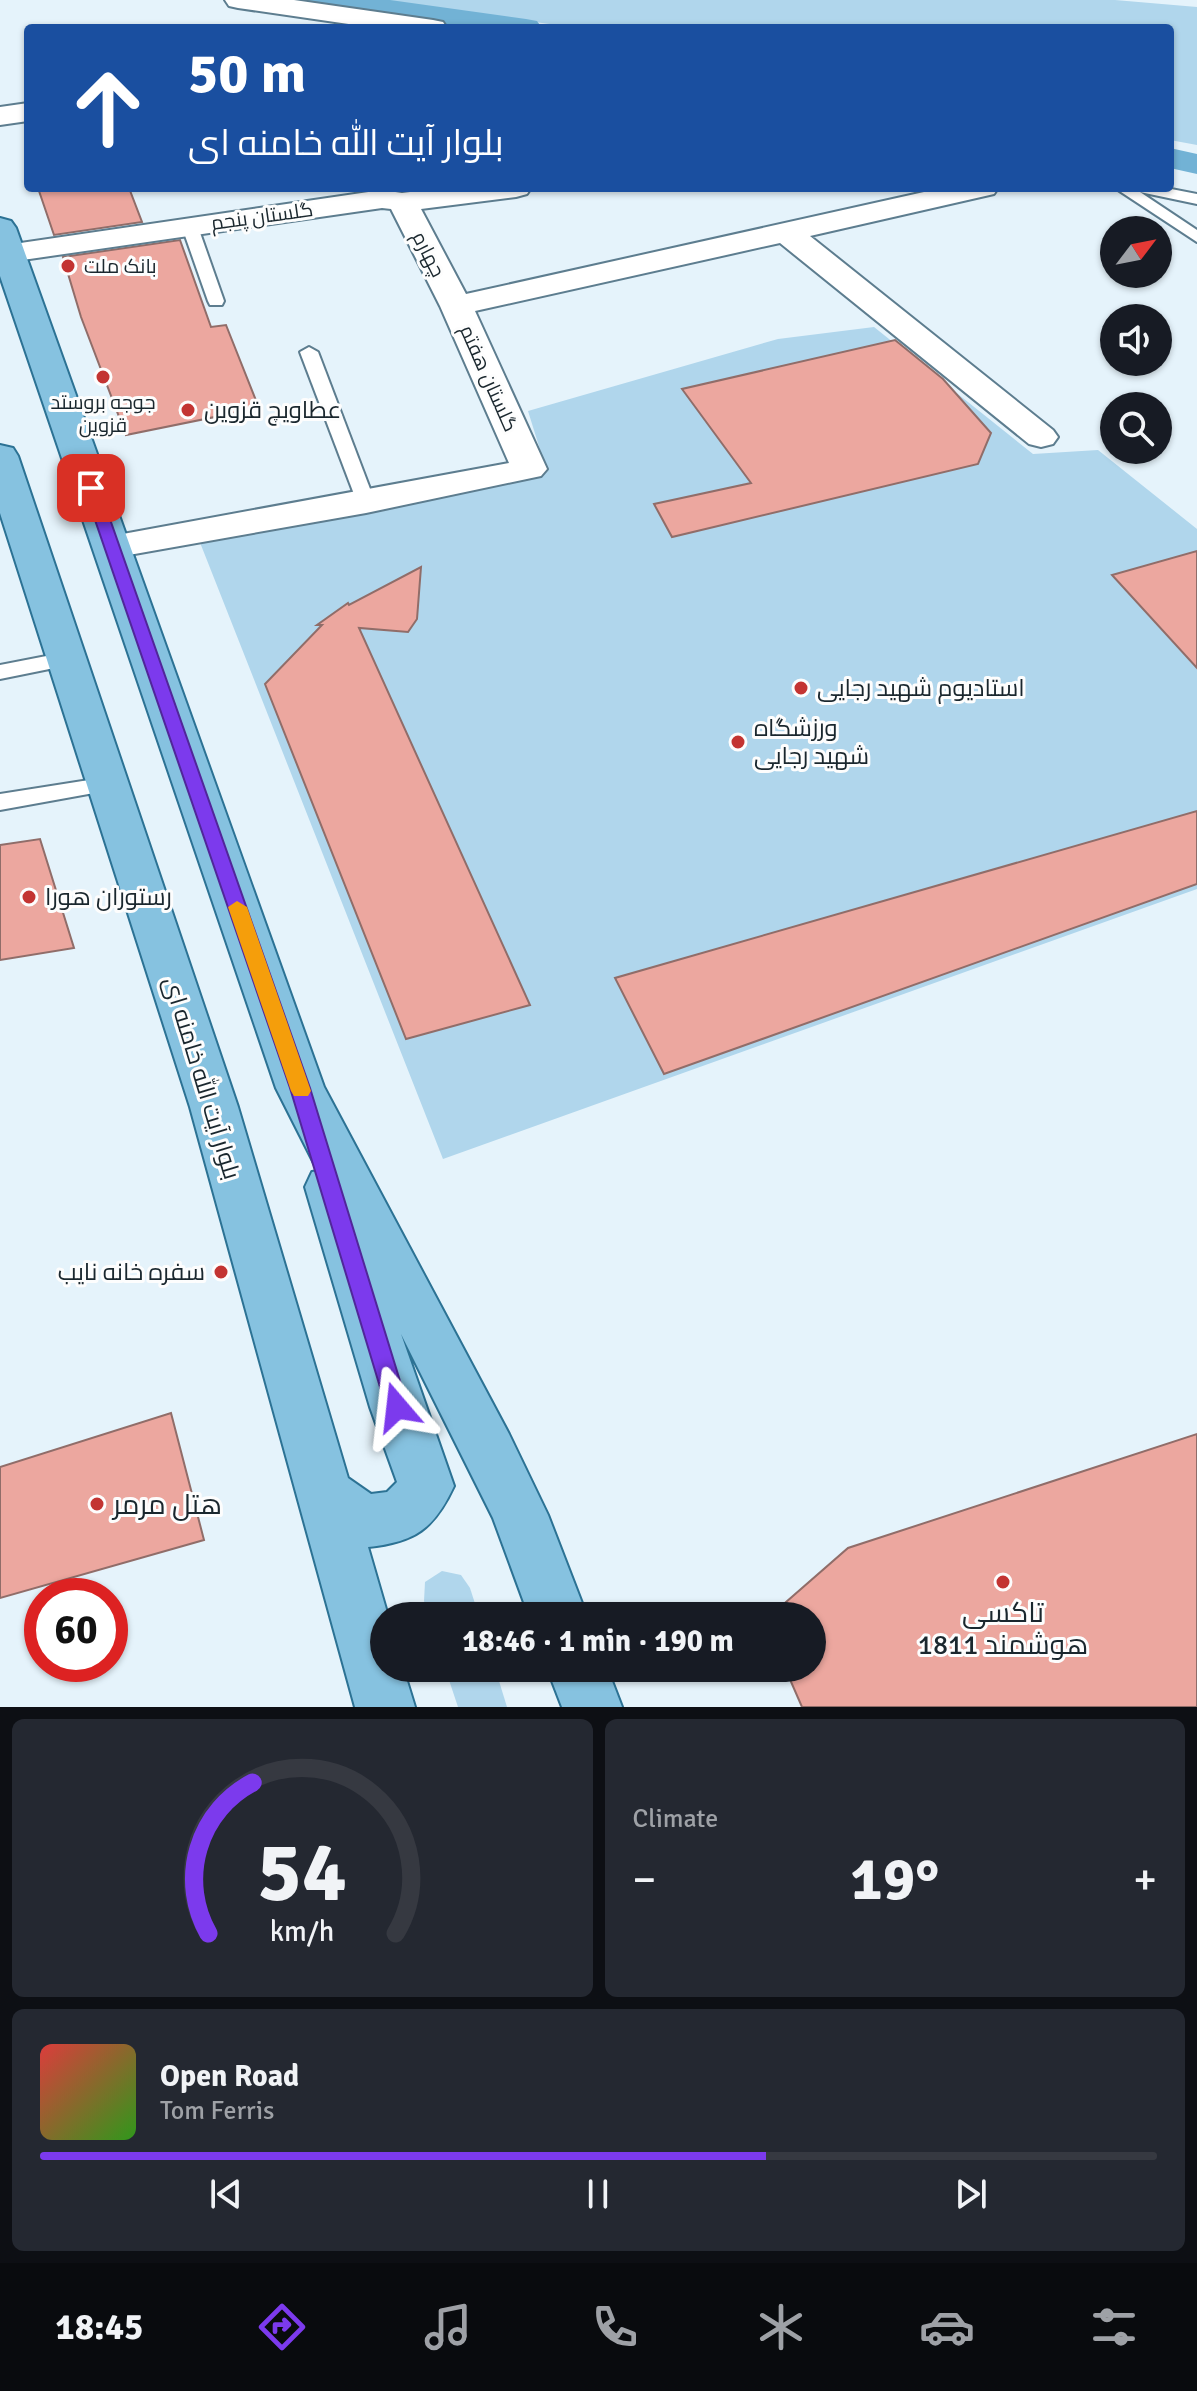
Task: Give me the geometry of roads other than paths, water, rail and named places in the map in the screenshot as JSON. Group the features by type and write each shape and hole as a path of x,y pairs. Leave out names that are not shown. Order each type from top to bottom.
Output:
{"main road":[{"path":"4,240 300,1088 397,1407 426,1486 413,1506 398,1518 363,1521 322,1492"},
{"name":"بلوار آیت الله خامنه ای","path":"2,466 214,1107 385,1707"},
{"path":"300,1088 490,1452 520,1515 553,1602"},
{"path":"582,1682 592,1707"}],"street":[{"path":"238,0 405,24"},
{"path":"267,4 279,24"},
{"path":"0,116 24,113"},
{"name":"گلستان پنجم","path":"4,240 190,227 387,196 452,192"},
{"name":"گلستان هفتم","path":"112,547 366,502 529,469 456,306 965,192"},
{"name":"چهارم","path":"387,196 456,306"},
{"path":"786,232 1041,437"}],"lane":[{"path":"1129,192 1197,237"},
{"path":"1162,192 1197,199"},
{"path":"190,227 216,301"},
{"path":"309,352 366,502"},
{"path":"0,672 67,659"},
{"path":"0,802 108,784"}],"waterway":[{"path":"323,0 497,24"},
{"path":"1174,159 1197,164"}],"place":[{"name":"بانک ملت","path":"68,266"},
{"name":"جوجه بروستد قزوین","path":"103,377"},
{"name":"عطاویچ قزوین","path":"188,410"},
{"name":"استادیوم شهید رجایی","path":"801,688"},
{"name":"ورزشگاه شهید رجایی","path":"738,742"},
{"name":"رستوران هورا","path":"29,897"},
{"name":"سفره خانه نایب","path":"221,1272"},
{"name":"هتل مرمر","path":"97,1504"},
{"name":"تاکسی هوشمند 1811","path":"1003,1582"}]}
